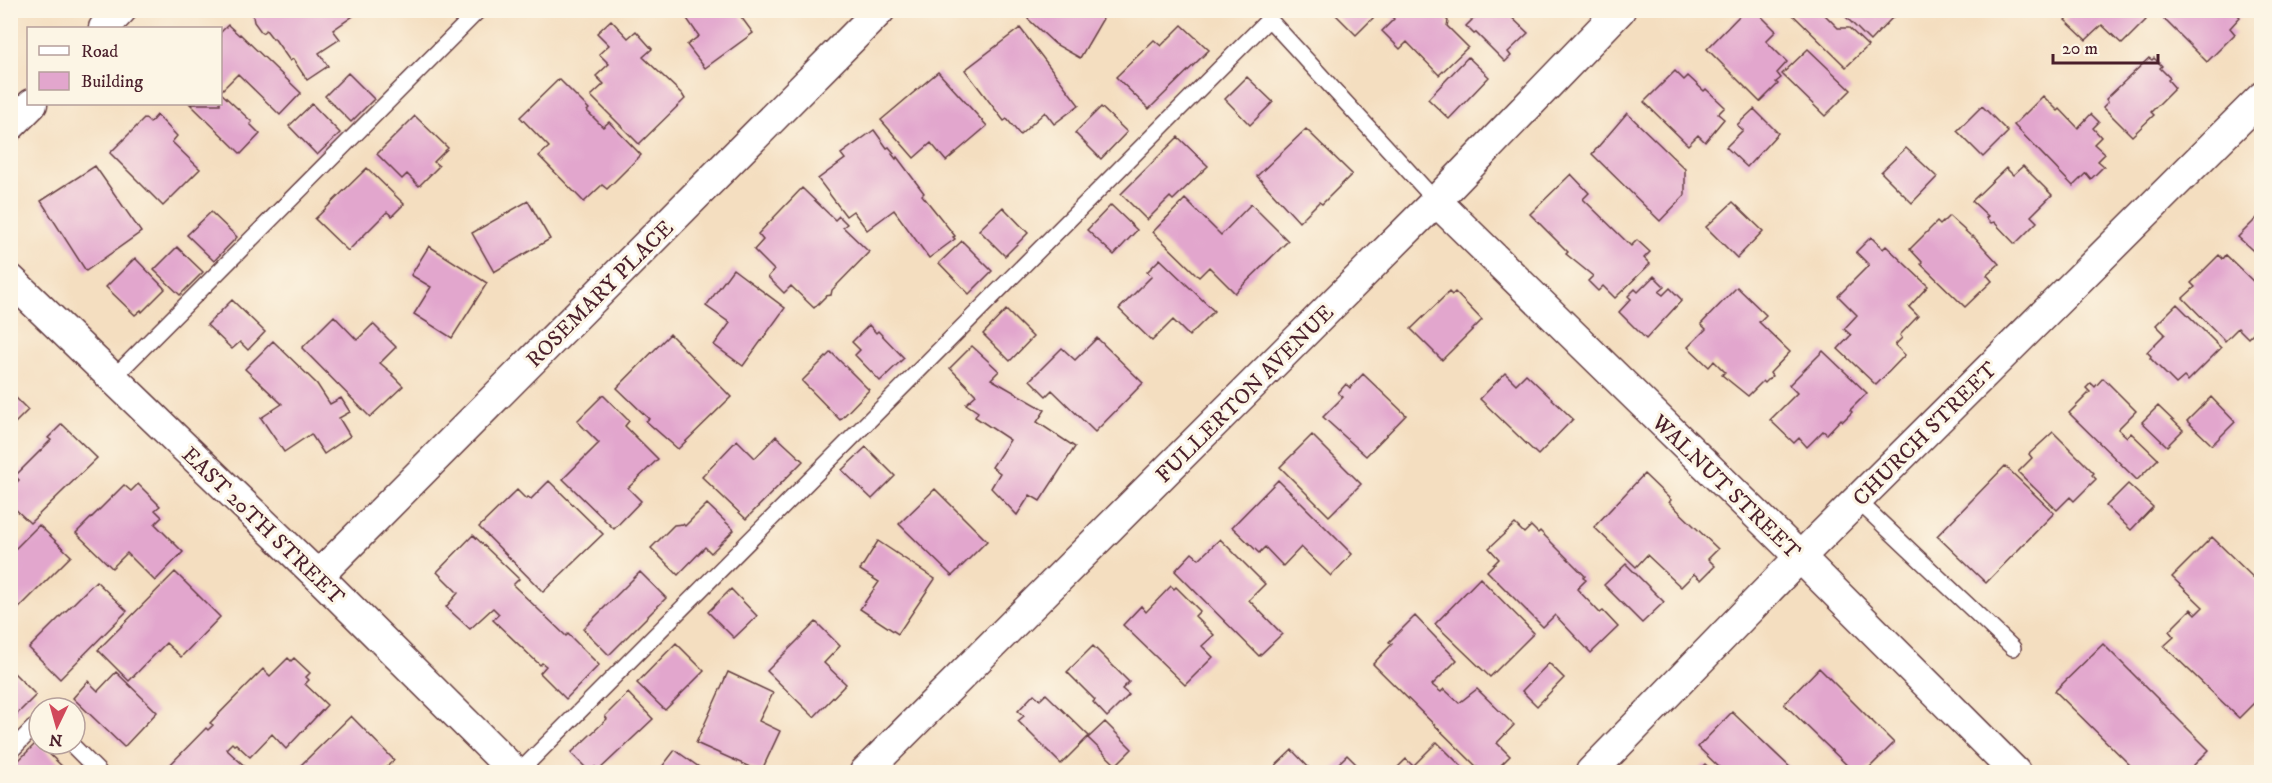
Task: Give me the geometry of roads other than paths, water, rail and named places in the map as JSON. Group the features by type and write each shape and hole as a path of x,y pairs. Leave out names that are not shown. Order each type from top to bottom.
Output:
{"street":[{"path":"105,27 121,10"},
{"name":"ROSEMARY PLACE","path":"318,576 880,10"},
{"name":"FULLERTON AVENUE","path":"865,772 1436,201 1620,10"},
{"name":"CHURCH STREET","path":"1591,772 1800,557 2262,97"},
{"path":"10,126 31,105"},
{"name":"WALNUT STREET","path":"1436,201 1800,557 2015,772"},
{"name":"EAST 20TH STREET","path":"10,279 517,772"}],"lane":[{"path":"112,379 478,10"},
{"path":"517,772 1266,15 1436,201"},
{"path":"1857,500 2013,648"},
{"path":"10,752 27,734"},
{"path":"83,756 99,772"}]}
